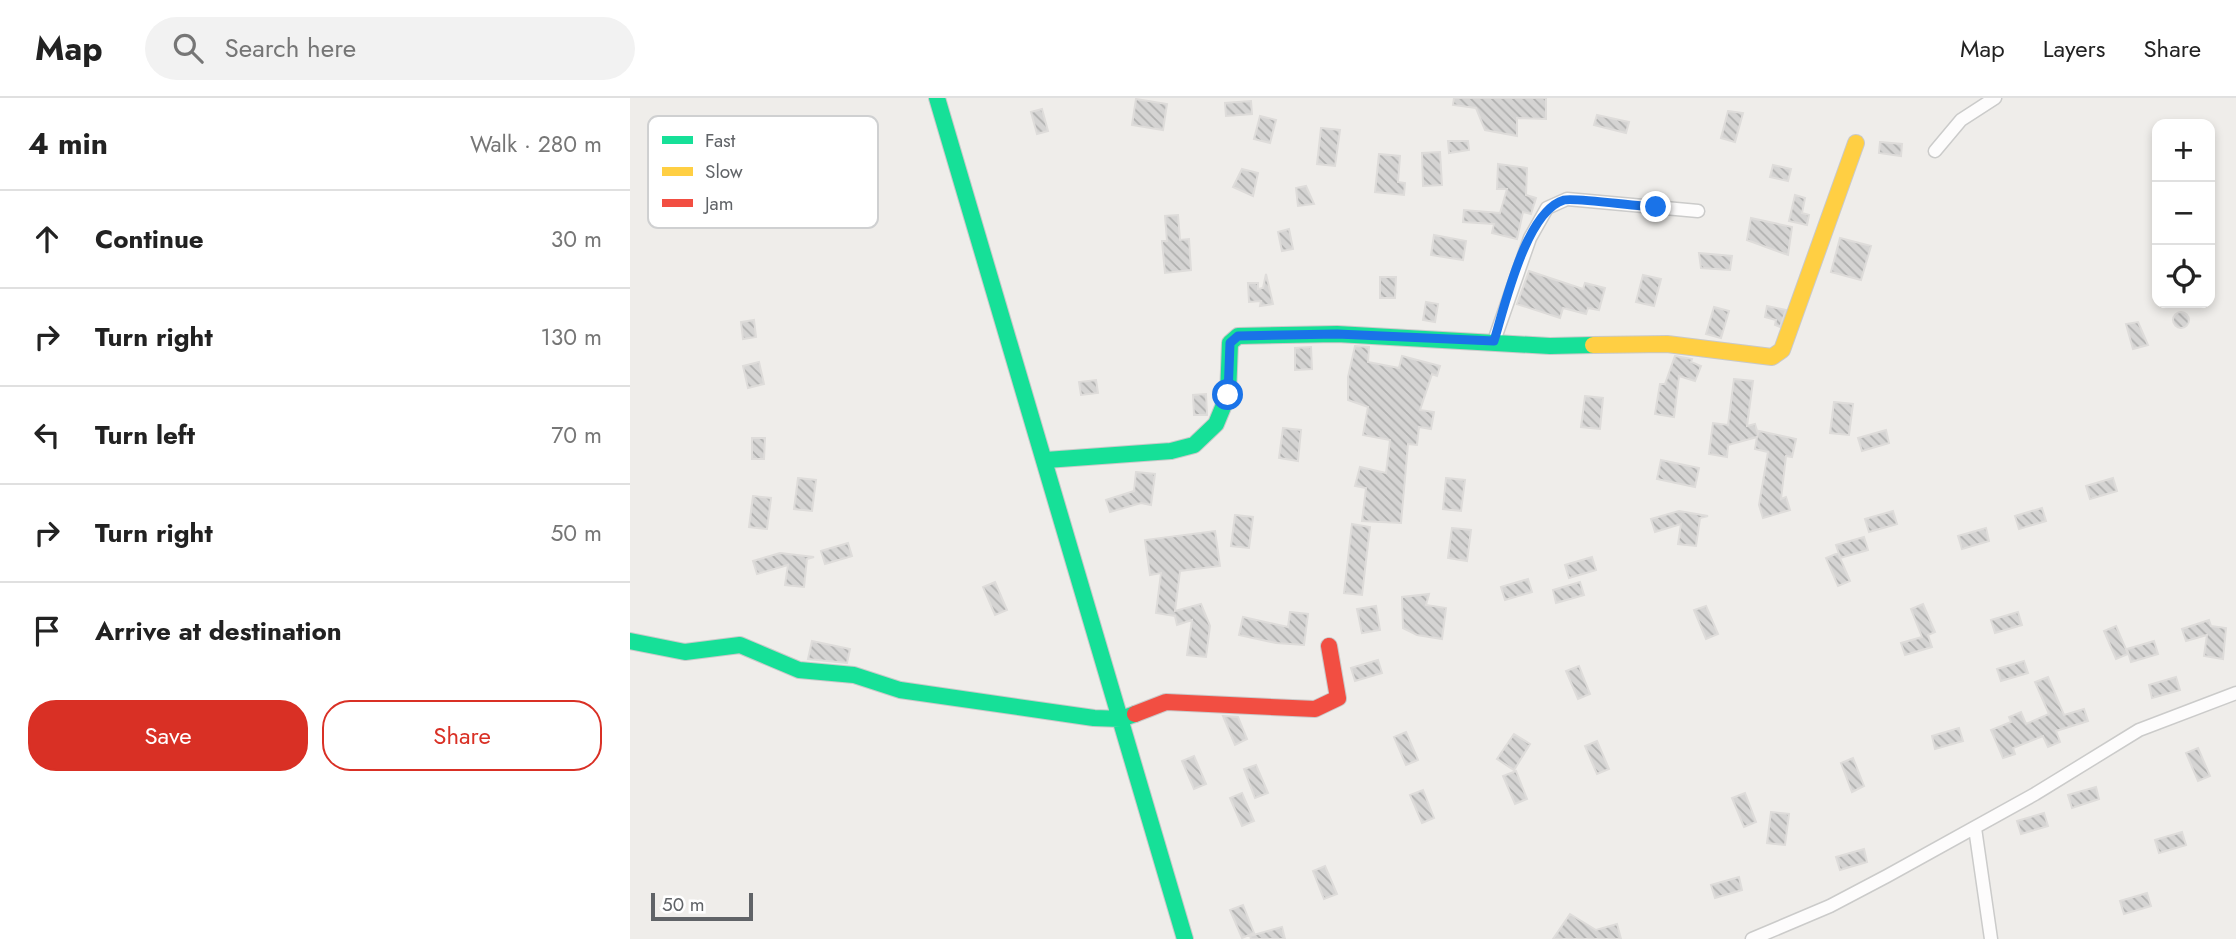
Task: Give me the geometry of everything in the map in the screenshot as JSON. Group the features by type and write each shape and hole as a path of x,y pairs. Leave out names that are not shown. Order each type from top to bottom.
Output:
{"main road":[{"path":"937,98 1046,460 1185,939"},
{"path":"1046,460 1171,451 1195,445 1216,424 1228,395 1230,343 1238,336 1337,334 1550,346 1667,344 1772,357 1782,350 1790,332 1856,143"},
{"path":"630,641 685,652 740,645 799,670 854,675 900,691 1057,714 1121,719 1166,702 1315,709 1338,698 1329,646"}],"street":[{"path":"1935,151 1961,120 1995,98"},
{"path":"1494,341 1519,264 1547,208 1567,199 1698,211"},
{"path":"1752,939 1830,906 1975,828 2139,730 2236,693"},
{"path":"1975,828 1992,939"}],"building":[{"path":"1454,98 1546,98 1546,119 1517,118 1517,136 1485,130 1476,108 1453,105"},
{"path":"1136,99 1167,104 1163,130 1132,125"},
{"path":"1251,101 1252,114 1226,116 1225,103"},
{"path":"1042,109 1048,131 1037,134 1031,112"},
{"path":"1728,111 1743,113 1735,142 1721,138"},
{"path":"1597,115 1629,122 1626,133 1594,125"},
{"path":"1260,116 1276,120 1270,143 1254,139"},
{"path":"1321,128 1340,130 1335,166 1317,164"},
{"path":"1448,141 1468,141 1469,150 1449,153"},
{"path":"1880,142 1902,144 1901,156 1879,153"},
{"path":"1440,152 1442,185 1423,186 1422,153"},
{"path":"1379,154 1400,156 1398,182 1405,183 1404,195 1375,192"},
{"path":"1498,164 1527,168 1526,195 1536,198 1531,214 1523,212 1517,239 1492,233 1494,224 1463,222 1464,210 1500,213 1507,189 1497,189"},
{"path":"1773,165 1791,169 1788,181 1770,177"},
{"path":"1242,169 1258,173 1253,196 1233,187"},
{"path":"1306,186 1314,204 1298,206 1296,188"},
{"path":"1795,195 1805,198 1802,213 1809,215 1807,225 1789,221"},
{"path":"1178,215 1180,240 1189,239 1191,270 1165,273 1162,241 1167,241 1165,216"},
{"path":"1751,218 1792,227 1788,255 1747,240"},
{"path":"1289,229 1293,249 1282,251 1278,232"},
{"path":"1434,235 1466,241 1463,260 1431,255"},
{"path":"1840,238 1871,246 1861,280 1831,272"},
{"path":"1699,253 1732,256 1730,270 1701,268"},
{"path":"1529,271 1583,289 1585,283 1605,288 1599,310 1588,308 1586,314 1563,308 1560,318 1517,304"},
{"path":"1266,274 1273,304 1260,306 1261,301 1249,302 1248,283 1258,283 1258,289 1263,288"},
{"path":"1643,275 1661,279 1654,306 1636,302"},
{"path":"1380,277 1396,277 1395,298 1380,298"},
{"path":"1426,302 1438,304 1435,322 1423,320"},
{"path":"1767,306 1786,310 1780,327 1775,325 1776,320 1765,317"},
{"path":"1714,307 1729,311 1721,338 1706,334"},
{"path":"2181,312 2187,314 2187,326 2181,328 2175,326 2173,320 2175,314"},
{"path":"754,320 756,337 743,339 741,322"},
{"path":"2138,322 2148,345 2133,349 2126,324"},
{"path":"1355,346 1369,347 1368,362 1399,368 1402,356 1440,366 1437,376 1432,374 1420,410 1434,412 1431,429 1419,427 1417,445 1408,444 1401,523 1362,521 1366,488 1355,486 1360,467 1386,473 1390,440 1363,435 1368,407 1348,400 1348,377"},
{"path":"1311,347 1312,369 1295,370 1295,348"},
{"path":"1675,356 1692,359 1691,362 1701,366 1695,381 1679,376 1674,417 1655,414 1660,384 1665,384"},
{"path":"759,362 764,384 748,388 743,366"},
{"path":"1734,379 1753,381 1747,426 1755,424 1758,434 1759,431 1796,439 1792,457 1786,456 1781,499 1786,497 1790,510 1763,518 1759,505 1768,452 1755,449 1757,437 1728,445 1727,457 1709,454 1713,423 1728,425"},
{"path":"1096,380 1098,393 1081,395 1079,382"},
{"path":"1206,394 1207,415 1194,415 1193,395"},
{"path":"1585,396 1603,398 1600,429 1581,427"},
{"path":"1834,402 1853,404 1849,435 1830,433"},
{"path":"1283,428 1301,430 1298,461 1279,458"},
{"path":"1886,430 1889,443 1862,451 1858,438"},
{"path":"752,438 765,438 764,459 752,459"},
{"path":"1661,460 1699,468 1695,487 1657,479"},
{"path":"1136,472 1155,474 1151,505 1141,503 1110,512 1106,500 1134,491"},
{"path":"798,478 816,480 812,511 794,509"},
{"path":"1446,478 1465,480 1461,511 1443,509"},
{"path":"2113,478 2117,491 2090,499 2086,486"},
{"path":"753,496 771,498 767,529 749,527"},
{"path":"2042,508 2046,521 2019,529 2015,516"},
{"path":"1679,511 1708,516 1700,518 1696,546 1678,544 1681,524 1655,532 1651,519"},
{"path":"1893,511 1897,524 1869,532 1865,519"},
{"path":"1235,515 1253,517 1249,548 1231,546"},
{"path":"1352,524 1370,527 1362,595 1344,593"},
{"path":"1452,528 1471,530 1467,561 1448,558"},
{"path":"1986,528 1989,541 1962,549 1958,536"},
{"path":"1215,531 1220,566 1180,571 1175,611 1201,604 1210,626 1206,657 1187,655 1192,620 1177,625 1175,616 1156,613 1161,573 1150,575 1145,540"},
{"path":"1864,537 1868,550 1840,558 1850,581 1838,586 1826,558 1838,553 1840,557 1836,545"},
{"path":"848,543 852,556 825,564 821,551"},
{"path":"780,553 814,557 807,559 804,587 785,585 788,565 757,574 753,561"},
{"path":"1592,557 1596,570 1569,578 1565,565"},
{"path":"1528,579 1532,592 1505,600 1501,587"},
{"path":"995,582 1007,610 995,615 983,587"},
{"path":"1580,582 1584,595 1556,603 1553,590"},
{"path":"1429,594 1426,605 1446,608 1442,639 1417,635 1403,628 1402,597"},
{"path":"1923,604 1935,632 1928,635 1932,647 1905,655 1901,643 1922,637 1911,609"},
{"path":"1376,606 1380,630 1362,633 1357,609"},
{"path":"1706,606 1718,634 1706,639 1694,610"},
{"path":"1290,612 1308,614 1304,645 1276,643 1239,635 1243,617 1288,627"},
{"path":"2018,612 2022,625 1995,633 1991,620"},
{"path":"2209,620 2211,626 2226,628 2223,659 2204,656 2207,635 2186,641 2182,629"},
{"path":"2116,626 2128,654 2116,659 2104,631"},
{"path":"812,641 850,649 847,663 808,659"},
{"path":"2154,641 2158,654 2131,662 2127,649"},
{"path":"1378,660 1382,673 1355,681 1351,668"},
{"path":"2024,661 2028,673 2001,681 1997,669"},
{"path":"1579,666 1590,694 1578,699 1566,671"},
{"path":"2048,677 2064,715 2084,709 2088,721 2056,731 2060,742 2048,747 2043,736 2013,748 2015,754 2003,758 1991,730 2011,722 2009,717 2021,712 2026,724 2049,714 2035,682"},
{"path":"2176,677 2180,690 2152,698 2149,685"},
{"path":"1223,716 1238,717 1247,739 1235,745"},
{"path":"1959,728 1963,741 1935,749 1932,736"},
{"path":"1406,732 1418,760 1406,765 1394,737"},
{"path":"1514,734 1530,744 1514,770 1497,759"},
{"path":"1597,741 1609,769 1597,774 1585,746"},
{"path":"2198,748 2210,776 2198,781 2186,753"},
{"path":"1194,756 1206,784 1194,789 1182,761"},
{"path":"1853,758 1864,786 1852,792 1841,763"},
{"path":"1256,765 1268,793 1255,798 1244,769"},
{"path":"1516,771 1527,799 1515,804 1503,776"},
{"path":"2096,787 2099,799 2072,808 2068,795"},
{"path":"1423,790 1434,818 1422,823 1410,795"},
{"path":"1242,793 1254,821 1242,826 1230,798"},
{"path":"1745,793 1756,822 1744,827 1732,798"},
{"path":"1771,812 1789,814 1785,845 1767,843"},
{"path":"2044,813 2048,826 2021,834 2017,821"},
{"path":"2182,832 2186,845 2159,853 2155,840"},
{"path":"1864,849 1867,862 1840,870 1836,857"},
{"path":"1325,866 1337,894 1324,899 1313,871"},
{"path":"1739,877 1742,890 1715,898 1711,885"},
{"path":"2147,893 2151,906 2124,914 2120,901"},
{"path":"1243,905 1254,933 1242,938 1230,910"},
{"path":"1570,914 1596,930 1617,924 1621,939 1553,939"},
{"path":"1282,927 1285,939 1251,939 1250,936"}],"traffic: fast":[{"path":"937,98 1185,939"},
{"path":"1046,460 1171,451 1194,445 1216,424 1228,395 1230,343 1238,336 1337,334 1550,346 1593,345"},
{"path":"630,641 685,652 740,645 799,670 854,675 900,690 1094,718 1121,719 1135,714"}],"traffic: slow":[{"path":"1593,345 1667,344 1772,357 1782,350 1856,143"}],"traffic: jam":[{"path":"1135,714 1166,702 1315,709 1338,698 1329,646"}],"route":[{"path":"1228,395 1230,343 1238,336 1337,334 1494,341 1519,264 1547,208 1567,199 1620,206 1656,207"}]}
